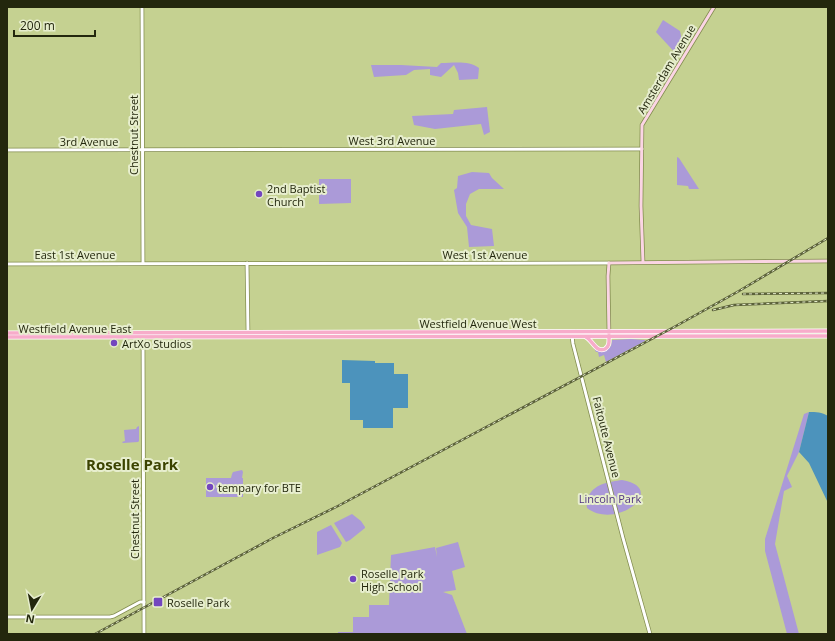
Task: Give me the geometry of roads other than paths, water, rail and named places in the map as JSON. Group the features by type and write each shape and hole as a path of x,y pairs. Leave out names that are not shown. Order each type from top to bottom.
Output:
{"main road":[{"name":"Amsterdam Avenue","path":"643,262 641,206 642,130 644,122 714,7"},
{"name":"West 1st Avenue","path":"609,263 828,261"},
{"path":"583,336 591,340 597,348 602,350 607,348 609,345 609,263"},
{"name":"Westfield Avenue West","path":"143,335 583,336 608,334 828,331"},
{"name":"Westfield Avenue West","path":"379,335 576,332 608,334 828,336"},
{"name":"Westfield Avenue East","path":"7,333 143,335"},
{"name":"Westfield Avenue East","path":"7,337 143,335"}],"street":[{"name":"Chestnut Street","path":"142,7 142,263"},
{"name":"West 3rd Avenue","path":"143,150 642,149"},
{"name":"3rd Avenue","path":"7,150 143,150"},
{"name":"West 1st Avenue","path":"142,263 609,263"},
{"name":"East 1st Avenue","path":"7,264 142,263"},
{"path":"247,263 248,335"},
{"path":"572,336 576,332"},
{"name":"Chestnut Street","path":"143,335 144,634"},
{"name":"Faitoute Avenue","path":"572,336 621,531 650,634"},
{"path":"7,616 110,617 140,602 144,602"}],"water":[{"path":"342,360 394,363 394,374 408,374 408,408 393,408 393,428 363,428 363,420 350,420 350,383 342,383"},
{"path":"809,412 817,412 828,416 828,503 809,463 799,452"}],"railway":[{"path":"95,634 273,538 338,506 676,326 739,291 828,238"},
{"path":"743,294 828,293"},
{"path":"713,310 734,305 828,301"}],"place":[{"name":"2nd Baptist Church","path":"259,194"},
{"name":"ArtXo Studios","path":"114,343"},
{"name":"tempary for BTE","path":"210,487"},
{"name":"Roselle Park High School","path":"353,579"},
{"name":"Roselle Park","path":"158,602"}],"district":[{"name":"Roselle Park","path":"132,464"}],"park label":[{"name":"Lincoln Park","path":"610,498"}]}
